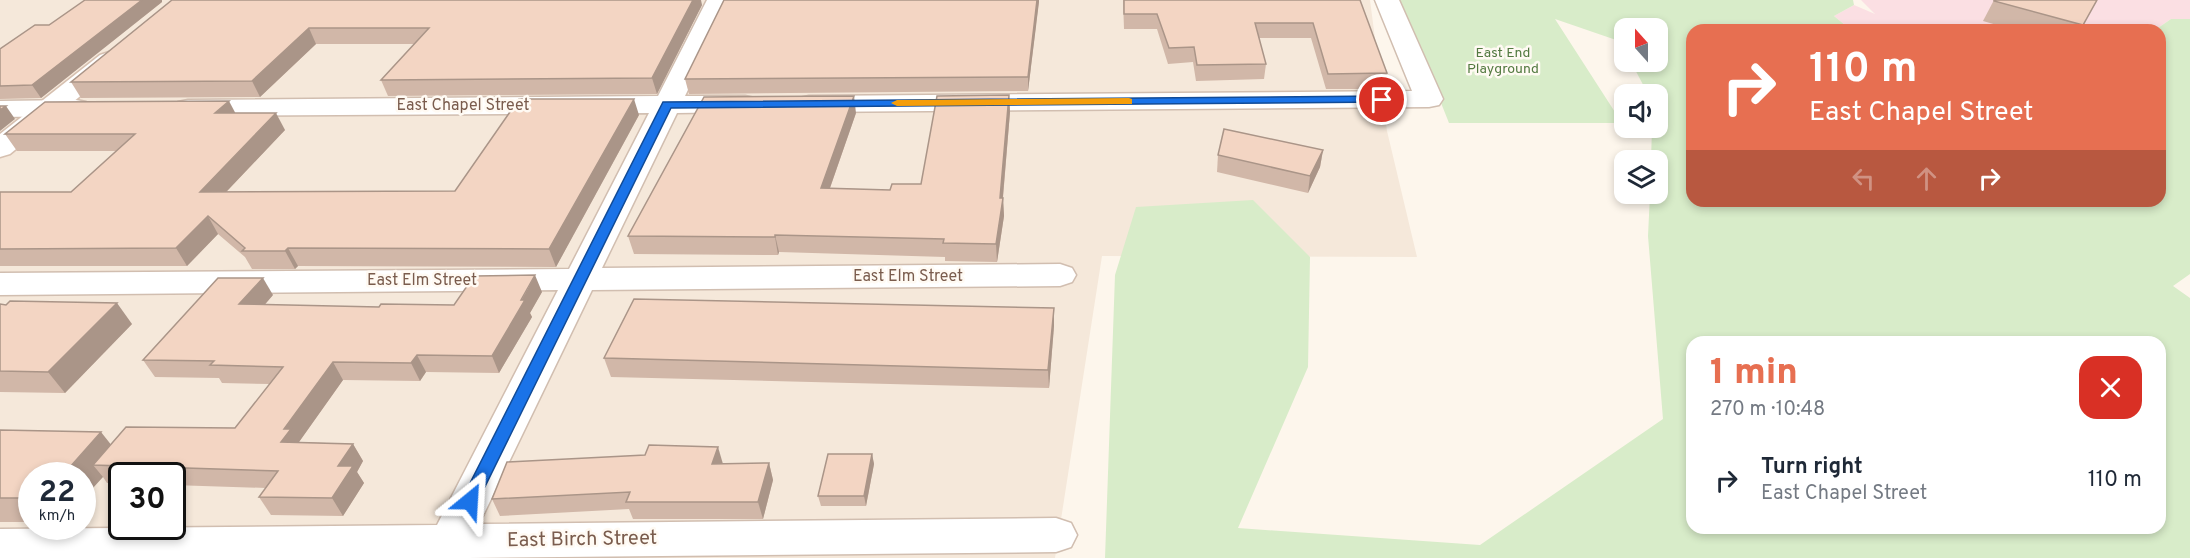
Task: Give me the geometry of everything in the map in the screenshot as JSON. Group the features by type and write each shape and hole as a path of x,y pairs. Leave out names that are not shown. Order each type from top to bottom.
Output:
{"street":[{"path":"445,549 719,0"},
{"name":"East Chapel Street","path":"168,108 1429,99 1387,0"},
{"path":"0,148 129,44"},
{"path":"0,109 96,108"},
{"name":"East Elm Street","path":"0,284 1060,275"},
{"name":"East Birch Street","path":"0,546 445,549 832,548 1056,535"}],"shaded area":[{"path":"0,0 1370,0 1387,131 1417,257 1102,256 1055,558 0,558"},
{"path":"1861,0 2190,0 2190,19 2171,19 2164,24 1844,24 1834,16 1854,5 1875,14"}],"green space":[{"name":"East End Playground","path":"1400,0 1853,0 1854,5 1834,16 1844,24 1686,24 1686,207 2166,207 2166,24 2164,24 2171,19 2190,19 2190,274 2173,286 2190,298 2190,558 1105,558 1115,275 1136,207 1253,200 1310,257 1308,367 1238,528 1480,545 1663,419 1648,236 1650,204 1668,204 1668,150 1651,150 1652,138 1668,138 1668,84 1643,84 1636,72 1668,72 1668,18 1614,18 1614,39 1555,19 1614,111 1614,123 1449,123"}],"building":[{"path":"85,0 142,0 32,85 0,86 0,49 35,25 49,25"},
{"path":"172,0 693,0 652,78 381,80 429,28 309,28 252,81 71,82"},
{"path":"724,0 1037,0 1028,77 685,79"},
{"path":"1124,0 1360,0 1387,73 1328,74 1313,23 1255,23 1266,64 1197,65 1194,47 1169,48 1157,14 1124,14"},
{"path":"1994,0 2097,0 2084,24"},
{"path":"1009,95 1000,198 1003,198 996,244 943,243 944,239 775,235 775,237 628,236 704,97 854,96 821,188 890,190 892,184 921,184 937,96"},
{"path":"519,99 634,99 549,249 288,248 285,251 242,251 245,248 208,216 176,248 0,249 0,192 71,192 135,134 5,134 45,102 229,101 215,113 276,113 200,192 455,191"},
{"path":"1224,129 1323,150 1310,176 1218,155"},
{"path":"535,275 521,300 525,300 492,356 417,355 411,363 333,362 284,429 291,429 281,442 353,444 338,466 353,466 332,498 259,497 278,471 186,468 186,462 108,462 108,465 96,465 96,462 126,427 235,428 283,367 210,365 214,361 143,360 218,278 263,278 239,304 379,307 381,304 454,305 474,276"},
{"path":"634,299 1054,308 1048,370 604,358"},
{"path":"10,301 117,303 48,372 0,371 0,304 6,305"},
{"path":"0,430 101,432 74,462 18,462 18,498 0,498"},
{"path":"649,445 718,447 712,464 769,463 758,502 626,502 630,492 492,499 507,462 645,455"},
{"path":"828,454 872,454 864,496 818,496"}],"slow traffic":[{"path":"897,103 1129,101"}],"route":[{"path":"470,501 667,105 1382,100"}]}
